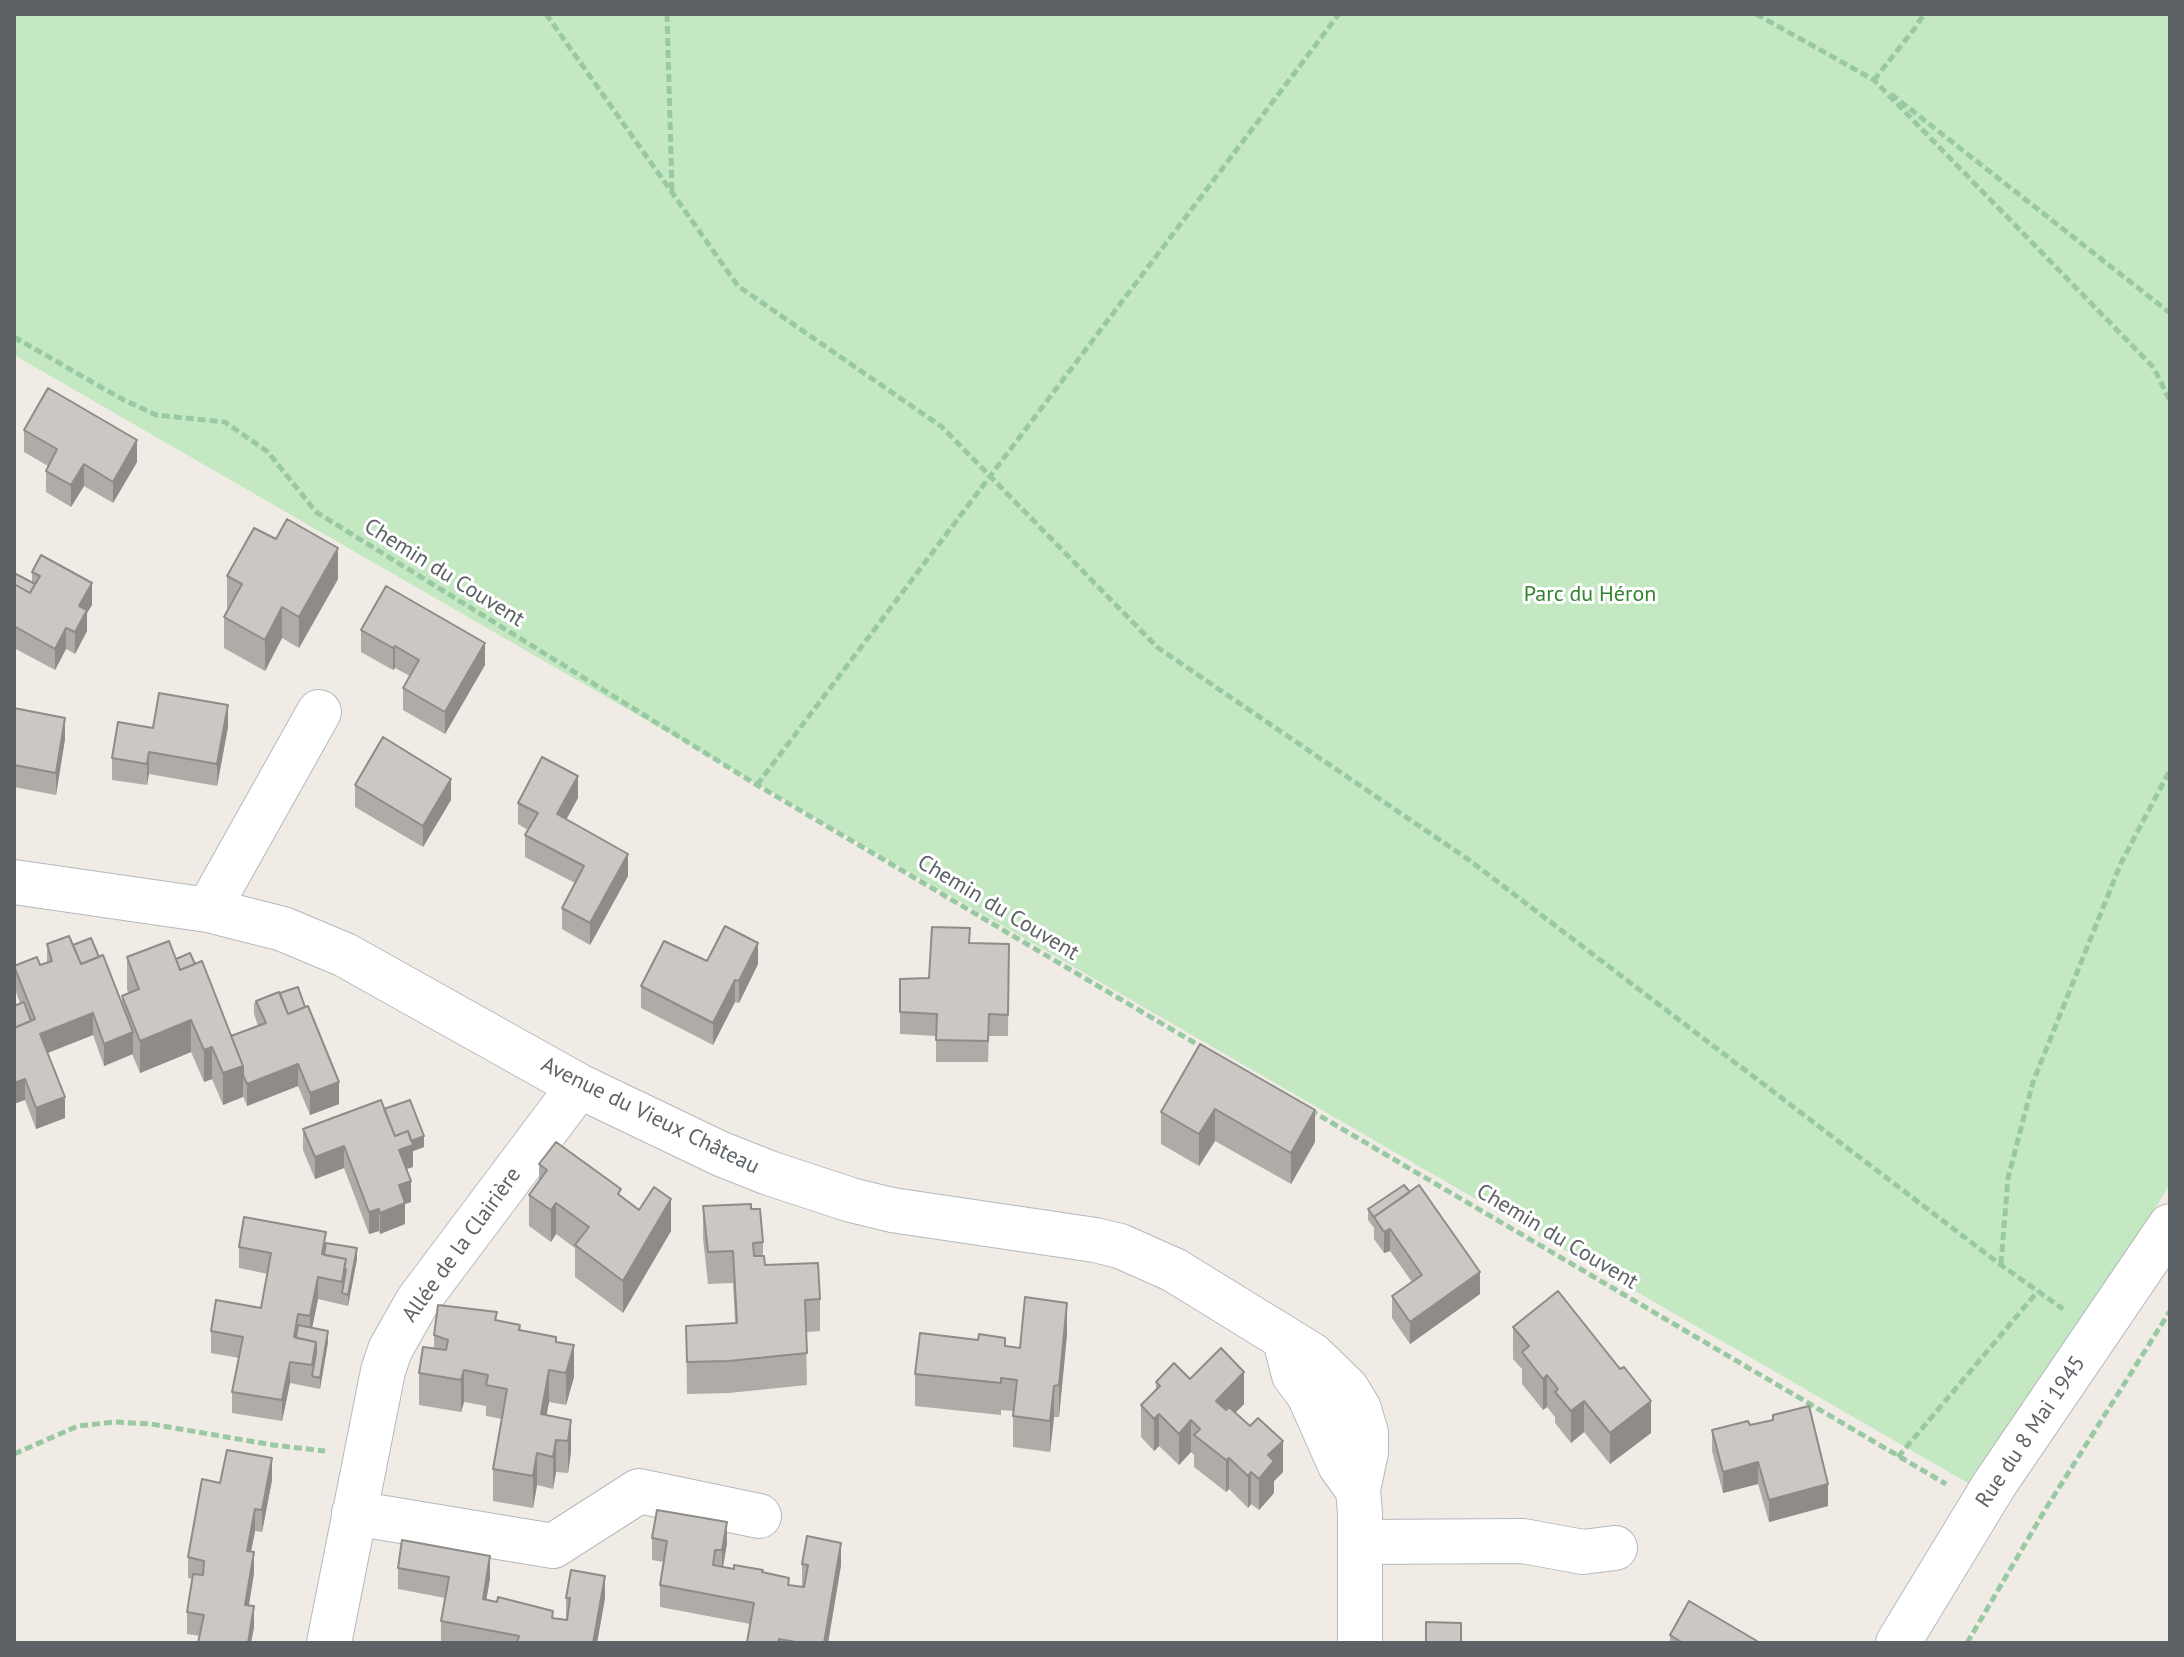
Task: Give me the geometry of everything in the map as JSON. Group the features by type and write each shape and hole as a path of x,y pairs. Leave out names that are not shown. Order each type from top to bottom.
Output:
{"street":[{"path":"208,910 319,712"},
{"name":"Avenue du Vieux Château","path":"14,882 208,910 283,929 345,955 579,1086 721,1154 769,1173 851,1200 951,1220 1061,1234 1120,1246 1174,1270 1285,1340 1294,1375 1309,1395 1340,1465 1358,1490 1360,1643"},
{"name":"Allée de la Clairière","path":"329,1643 383,1371 402,1326 579,1086"},
{"name":"Rue du 8 Mai 1945","path":"1898,1643 1981,1505 2170,1226"},
{"name":"Rue du 8 Mai 1945","path":"1931,1643 2170,1271"},
{"path":"354,1513 553,1546 639,1491 759,1516"},
{"path":"1360,1542 1523,1541 1583,1552 1615,1548"}],"path":[{"path":"546,14 738,286 942,427 1157,647 1469,860 2001,1265 2069,1312"},
{"path":"667,14 672,193"},
{"path":"757,785 1339,14"},
{"path":"1756,14 1874,80 2170,313"},
{"path":"1874,80 1924,14"},
{"path":"1874,80 2154,368 2170,401"},
{"name":"Chemin du Couvent","path":"14,337 120,398 156,415 225,422 268,452 316,512 757,785 1210,1052"},
{"path":"2001,1265 2008,1178 2033,1082 2121,863 2170,770"},
{"name":"Chemin du Couvent","path":"1306,1109 1981,1505"},
{"path":"1898,1457 2038,1291"},
{"path":"1967,1643 2045,1510 2170,1311"},
{"path":"14,1454 78,1426 115,1422 151,1424 273,1445 366,1455"}],"green space":[{"name":"Parc du Héron","path":"14,14 2170,14 2170,1184 2086,1320 1973,1486 14,355"}],"building":[{"path":"48,388 137,440 113,482 84,464 71,485 46,471 57,449 24,430"},
{"path":"287,519 338,548 299,617 282,607 265,640 224,617 242,584 227,576 254,528 276,539"},
{"path":"41,555 92,583 79,606 87,610 75,632 66,628 55,649 14,626 14,584 30,593 40,576 32,572"},
{"path":"14,573 35,584 30,593 14,584"},
{"path":"386,586 485,643 445,712 403,688 419,660 361,630"},
{"path":"159,693 228,705 217,764 149,752 147,764 112,758 118,722 153,728"},
{"path":"14,708 65,718 56,773 14,765"},
{"path":"383,737 451,779 423,826 355,785"},
{"path":"542,757 578,776 557,814 628,854 590,923 562,908 584,866 525,835 538,813 518,803"},
{"path":"725,926 758,943 713,1023 641,986 664,941 707,961"},
{"path":"932,927 970,928 969,943 1009,944 1008,1015 989,1014 988,1041 936,1040 937,1014 900,1012 900,979 929,978"},
{"path":"69,936 81,964 103,955 133,1032 104,1044 93,1013 40,1034 65,1097 36,1108 25,1079 14,1083 14,1028 35,1019 14,966 37,957 40,965 52,961 47,944"},
{"path":"91,938 99,957 81,964 73,945"},
{"path":"169,941 180,970 202,961 243,1066 223,1073 212,1047 204,1050 191,1020 140,1041 122,996 139,989 127,957"},
{"path":"190,953 195,964 180,970 176,959"},
{"path":"298,987 305,1007 288,1014 280,993"},
{"path":"279,992 288,1014 308,1006 339,1082 310,1093 298,1064 247,1084 231,1036 266,1023 256,1001"},
{"path":"24,1002 31,1021 14,1028 14,1006"},
{"path":"1200,1044 1315,1110 1291,1153 1215,1109 1199,1134 1161,1112"},
{"path":"381,1100 395,1136 408,1131 413,1145 399,1150 411,1181 399,1185 405,1203 380,1213 379,1209 369,1212 344,1146 315,1157 303,1129"},
{"path":"410,1100 424,1136 411,1141 408,1131 395,1136 384,1109"},
{"path":"556,1142 621,1189 618,1194 639,1210 654,1187 671,1199 623,1281 575,1245 589,1227 556,1203 551,1210 529,1195 547,1170 539,1164"},
{"path":"1404,1185 1410,1192 1374,1217 1368,1209"},
{"path":"1419,1185 1480,1272 1410,1322 1392,1296 1422,1275 1390,1229 1384,1232 1374,1217"},
{"path":"751,1204 751,1209 760,1209 763,1242 753,1243 754,1256 764,1256 765,1265 818,1263 820,1299 805,1300 807,1353 687,1362 686,1326 737,1323 733,1251 708,1252 703,1206"},
{"path":"244,1217 326,1232 322,1254 346,1259 342,1282 318,1277 310,1316 298,1314 294,1337 316,1342 312,1365 290,1362 282,1400 232,1392 243,1337 211,1331 216,1300 261,1308 271,1253 239,1247"},
{"path":"326,1243 357,1248 348,1295 342,1293 346,1259 324,1255"},
{"path":"1558,1291 1620,1369 1624,1367 1651,1401 1610,1433 1584,1401 1571,1411 1555,1392 1558,1389 1547,1375 1543,1379 1522,1352 1529,1346 1513,1327"},
{"path":"1025,1297 1067,1303 1059,1385 1054,1386 1050,1421 1013,1416 1017,1380 1001,1378 1001,1383 915,1374 920,1333 978,1340 979,1334 1005,1338 1005,1346 1020,1348"},
{"path":"438,1305 497,1312 495,1320 520,1325 519,1330 556,1337 556,1342 574,1345 566,1373 549,1370 541,1414 571,1420 568,1441 556,1440 553,1457 537,1453 533,1476 493,1469 507,1389 486,1385 488,1375 464,1370 461,1380 419,1373 423,1347 446,1350 448,1340 434,1335"},
{"path":"298,1325 328,1331 320,1378 312,1376 316,1342 296,1338"},
{"path":"1221,1348 1244,1372 1216,1401 1226,1410 1229,1407 1250,1426 1258,1418 1283,1441 1268,1455 1274,1461 1259,1479 1251,1472 1248,1476 1229,1458 1226,1460 1194,1435 1200,1429 1191,1420 1179,1434 1159,1414 1154,1419 1141,1405 1160,1386 1156,1382 1174,1363 1190,1379"},
{"path":"1809,1406 1828,1484 1769,1500 1758,1462 1723,1472 1712,1430 1748,1421 1750,1425 1773,1420 1773,1415"},
{"path":"227,1450 272,1458 262,1510 255,1509 247,1551 254,1552 245,1605 254,1606 248,1643 198,1643 204,1615 187,1612 193,1574 203,1575 204,1561 188,1557 202,1479 220,1483"},
{"path":"657,1510 727,1522 722,1550 715,1550 713,1565 763,1570 789,1578 788,1585 804,1587 808,1565 802,1564 807,1536 841,1543 824,1643 779,1639 778,1643 747,1642 754,1603 660,1585 667,1541 652,1538"},
{"path":"402,1540 490,1556 483,1599 497,1602 498,1597 553,1611 552,1618 567,1620 570,1598 566,1598 571,1570 605,1576 593,1643 517,1643 519,1636 441,1621 449,1577 398,1568"},
{"path":"1689,1601 1756,1643 1683,1643 1670,1635"},
{"path":"1426,1622 1461,1623 1461,1643 1426,1643"}]}
